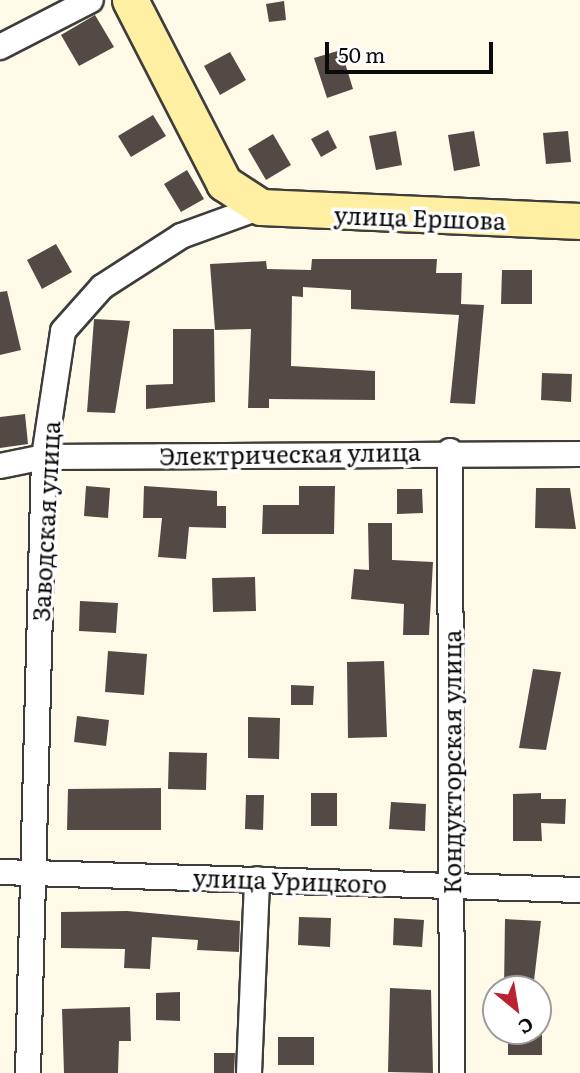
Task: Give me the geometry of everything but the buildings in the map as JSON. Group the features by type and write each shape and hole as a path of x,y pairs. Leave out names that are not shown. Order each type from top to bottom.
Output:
{"street":[{"path":"0,47 91,0"},
{"path":"130,0 224,183 261,208"},
{"name":"улица Ершова","path":"261,208 580,221"},
{"name":"Заводская улица","path":"28,1073 30,873 44,457 63,331 102,287 181,236 261,208"},
{"name":"Электрическая улица","path":"0,466 44,457 450,451 580,454"},
{"name":"Кондукторская улица","path":"450,451 453,1073"},
{"name":"улица Урицкого","path":"0,872 580,890"},
{"path":"248,1073 257,879"}]}
